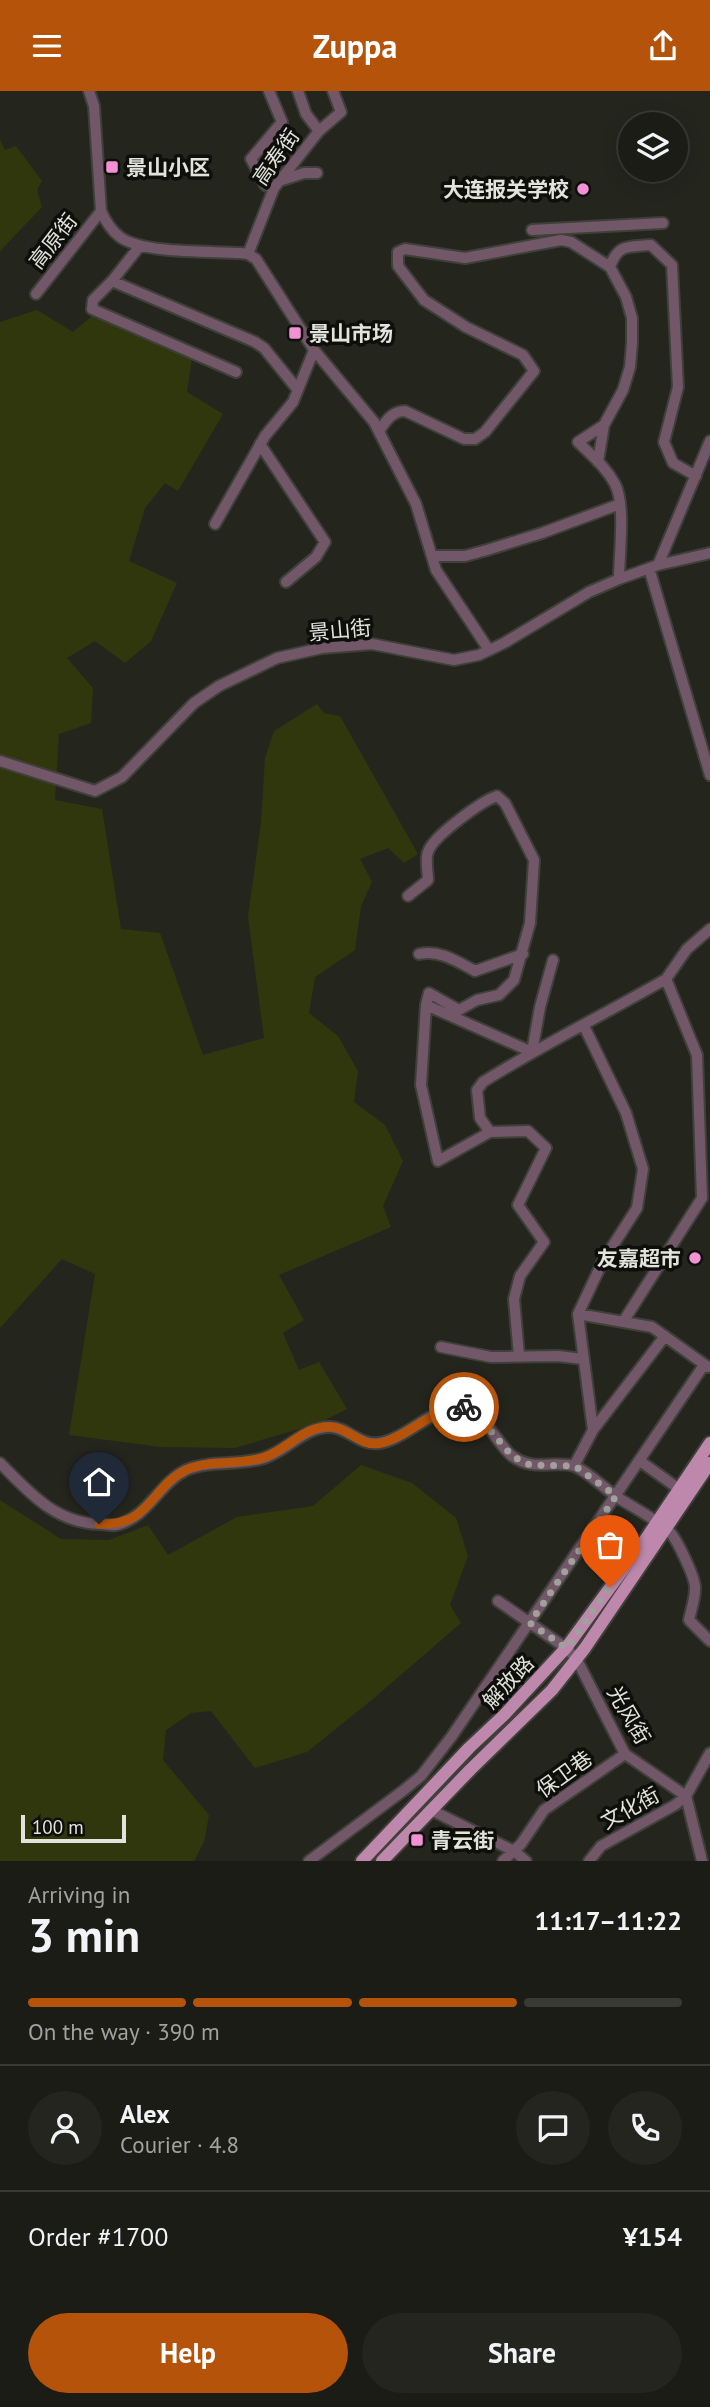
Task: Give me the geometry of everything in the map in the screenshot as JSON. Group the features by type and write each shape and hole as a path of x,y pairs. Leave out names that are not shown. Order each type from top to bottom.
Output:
{"main road":[{"name":"解放路","path":"382,1861 552,1690 576,1658 661,1526 679,1489 710,1443"},
{"name":"解放路","path":"362,1861 566,1648 710,1463"}],"street":[{"path":"89,91 94,106 101,211 119,237 139,247 248,254 256,259 314,350 374,422 416,504 436,570 489,650"},
{"path":"269,91 282,122 251,159 265,185 277,185 304,173 317,173"},
{"path":"298,91 306,114 319,131"},
{"name":"高寿街","path":"248,254 277,185 319,131 341,112 333,91"},
{"name":"高原街","path":"36,294 101,211"},
{"path":"532,230 623,223 663,223"},
{"path":"379,431 390,416 398,411 405,411 464,439 475,439 485,432 534,371 523,355 466,327 424,300 398,266 398,252 405,249 466,258 561,240 571,242 610,267 626,297 632,318 630,367 623,390 604,425 598,461"},
{"path":"610,267 614,254 620,248 651,245 672,265 678,387 664,442 673,463 696,476"},
{"path":"139,247 93,300 92,309 236,372"},
{"path":"112,281 254,342 264,348 298,390"},
{"path":"215,524 260,444 293,402 314,350"},
{"path":"604,425 578,442 598,461 616,487 620,504 619,579"},
{"path":"710,441 654,567 710,775"},
{"path":"260,444 325,542 316,557 286,582"},
{"path":"432,556 465,556 487,550 620,504"},
{"name":"景山街","path":"0,761 95,791 122,777 194,703 219,686 277,658 322,648 372,644 454,660 479,655 589,592 654,567 710,553"},
{"path":"408,896 428,880 428,852 438,839 475,807 497,796 505,803 534,860 530,922 523,954 514,980 499,995 477,1000 459,1010 429,993 421,1085 438,1161 490,1132 528,1131 546,1148 518,1205 544,1242 520,1276 514,1299 519,1356"},
{"path":"490,1132 480,1118 477,1090 483,1083 532,1052 666,979 687,949 710,929"},
{"path":"419,954 429,951 475,971 523,954"},
{"path":"532,1052 540,1007 553,960"},
{"path":"623,1322 702,1198 696,1055 666,979"},
{"path":"426,1005 532,1052"},
{"path":"584,1026 626,1113 643,1169 637,1208 603,1261 578,1314 593,1430"},
{"path":"309,1861 383,1808 421,1776 452,1736 707,1367 652,1327 578,1314"},
{"path":"575,1466 593,1430 665,1336"},
{"path":"441,1347 491,1357 558,1356 583,1359"},
{"path":"0,1463 47,1508 81,1524 116,1525 137,1515 152,1503 172,1479 186,1470 204,1465 243,1463 265,1457 316,1428 334,1427 363,1442 380,1444 452,1407 463,1407 474,1411 512,1456 530,1465 575,1466 670,1532 696,1588 689,1620 710,1641"},
{"path":"640,1461 679,1489"},
{"name":"光风街","path":"498,1601 566,1648 576,1658 625,1754 686,1796"},
{"name":"文化街","path":"589,1861 601,1846 676,1805 686,1796 710,1753"},
{"name":"保卫巷","path":"503,1861 514,1851 544,1810 625,1754"},
{"path":"686,1796 702,1861"},
{"path":"431,1810 514,1851 526,1861"}],"green space":[{"path":"0,140 5,150 16,146 42,181 37,190 42,207 0,251"},
{"path":"37,310 73,332 92,316 192,357 187,392 223,414 178,491 165,483 145,508 129,561 177,583 151,641 125,663 95,641 67,658 93,688 91,723 59,734 55,800 102,809 121,929 160,933 203,1055 264,1038 248,917 261,822 265,758 274,731 317,704 324,713 340,716 418,854 404,863 388,848 360,859 372,882 361,906 355,950 315,977 309,1013 338,1036 358,1071 354,1102 385,1125 403,1161 383,1206 391,1227 279,1275 304,1320 283,1333 299,1370 319,1362 347,1409 319,1423 235,1448 161,1447 69,1435 95,1274 62,1259 0,1328 0,322"},
{"path":"361,1465 412,1483 456,1518 468,1556 450,1605 461,1623 307,1752 255,1768 211,1711 191,1713 166,1730 163,1760 209,1815 204,1842 194,1861 0,1861 0,1500 61,1539 109,1540 148,1525 168,1555 237,1517 313,1506"}],"way so far":[{"path":"464,1407 474,1411 512,1456 530,1465 575,1466 616,1496 530,1623 566,1648 610,1587"}],"place":[{"name":"景山小区","path":"112,167"},
{"name":"大连报关学校","path":"583,189"},
{"name":"景山市场","path":"295,333"},
{"name":"友嘉超市","path":"695,1258"},
{"name":"青云街","path":"417,1840"}],"route":[{"path":"99,1524 116,1525 137,1515 152,1503 172,1479 186,1470 204,1465 243,1463 265,1457 282,1450 316,1428 334,1427 363,1442 380,1444 452,1407 464,1407"}]}
